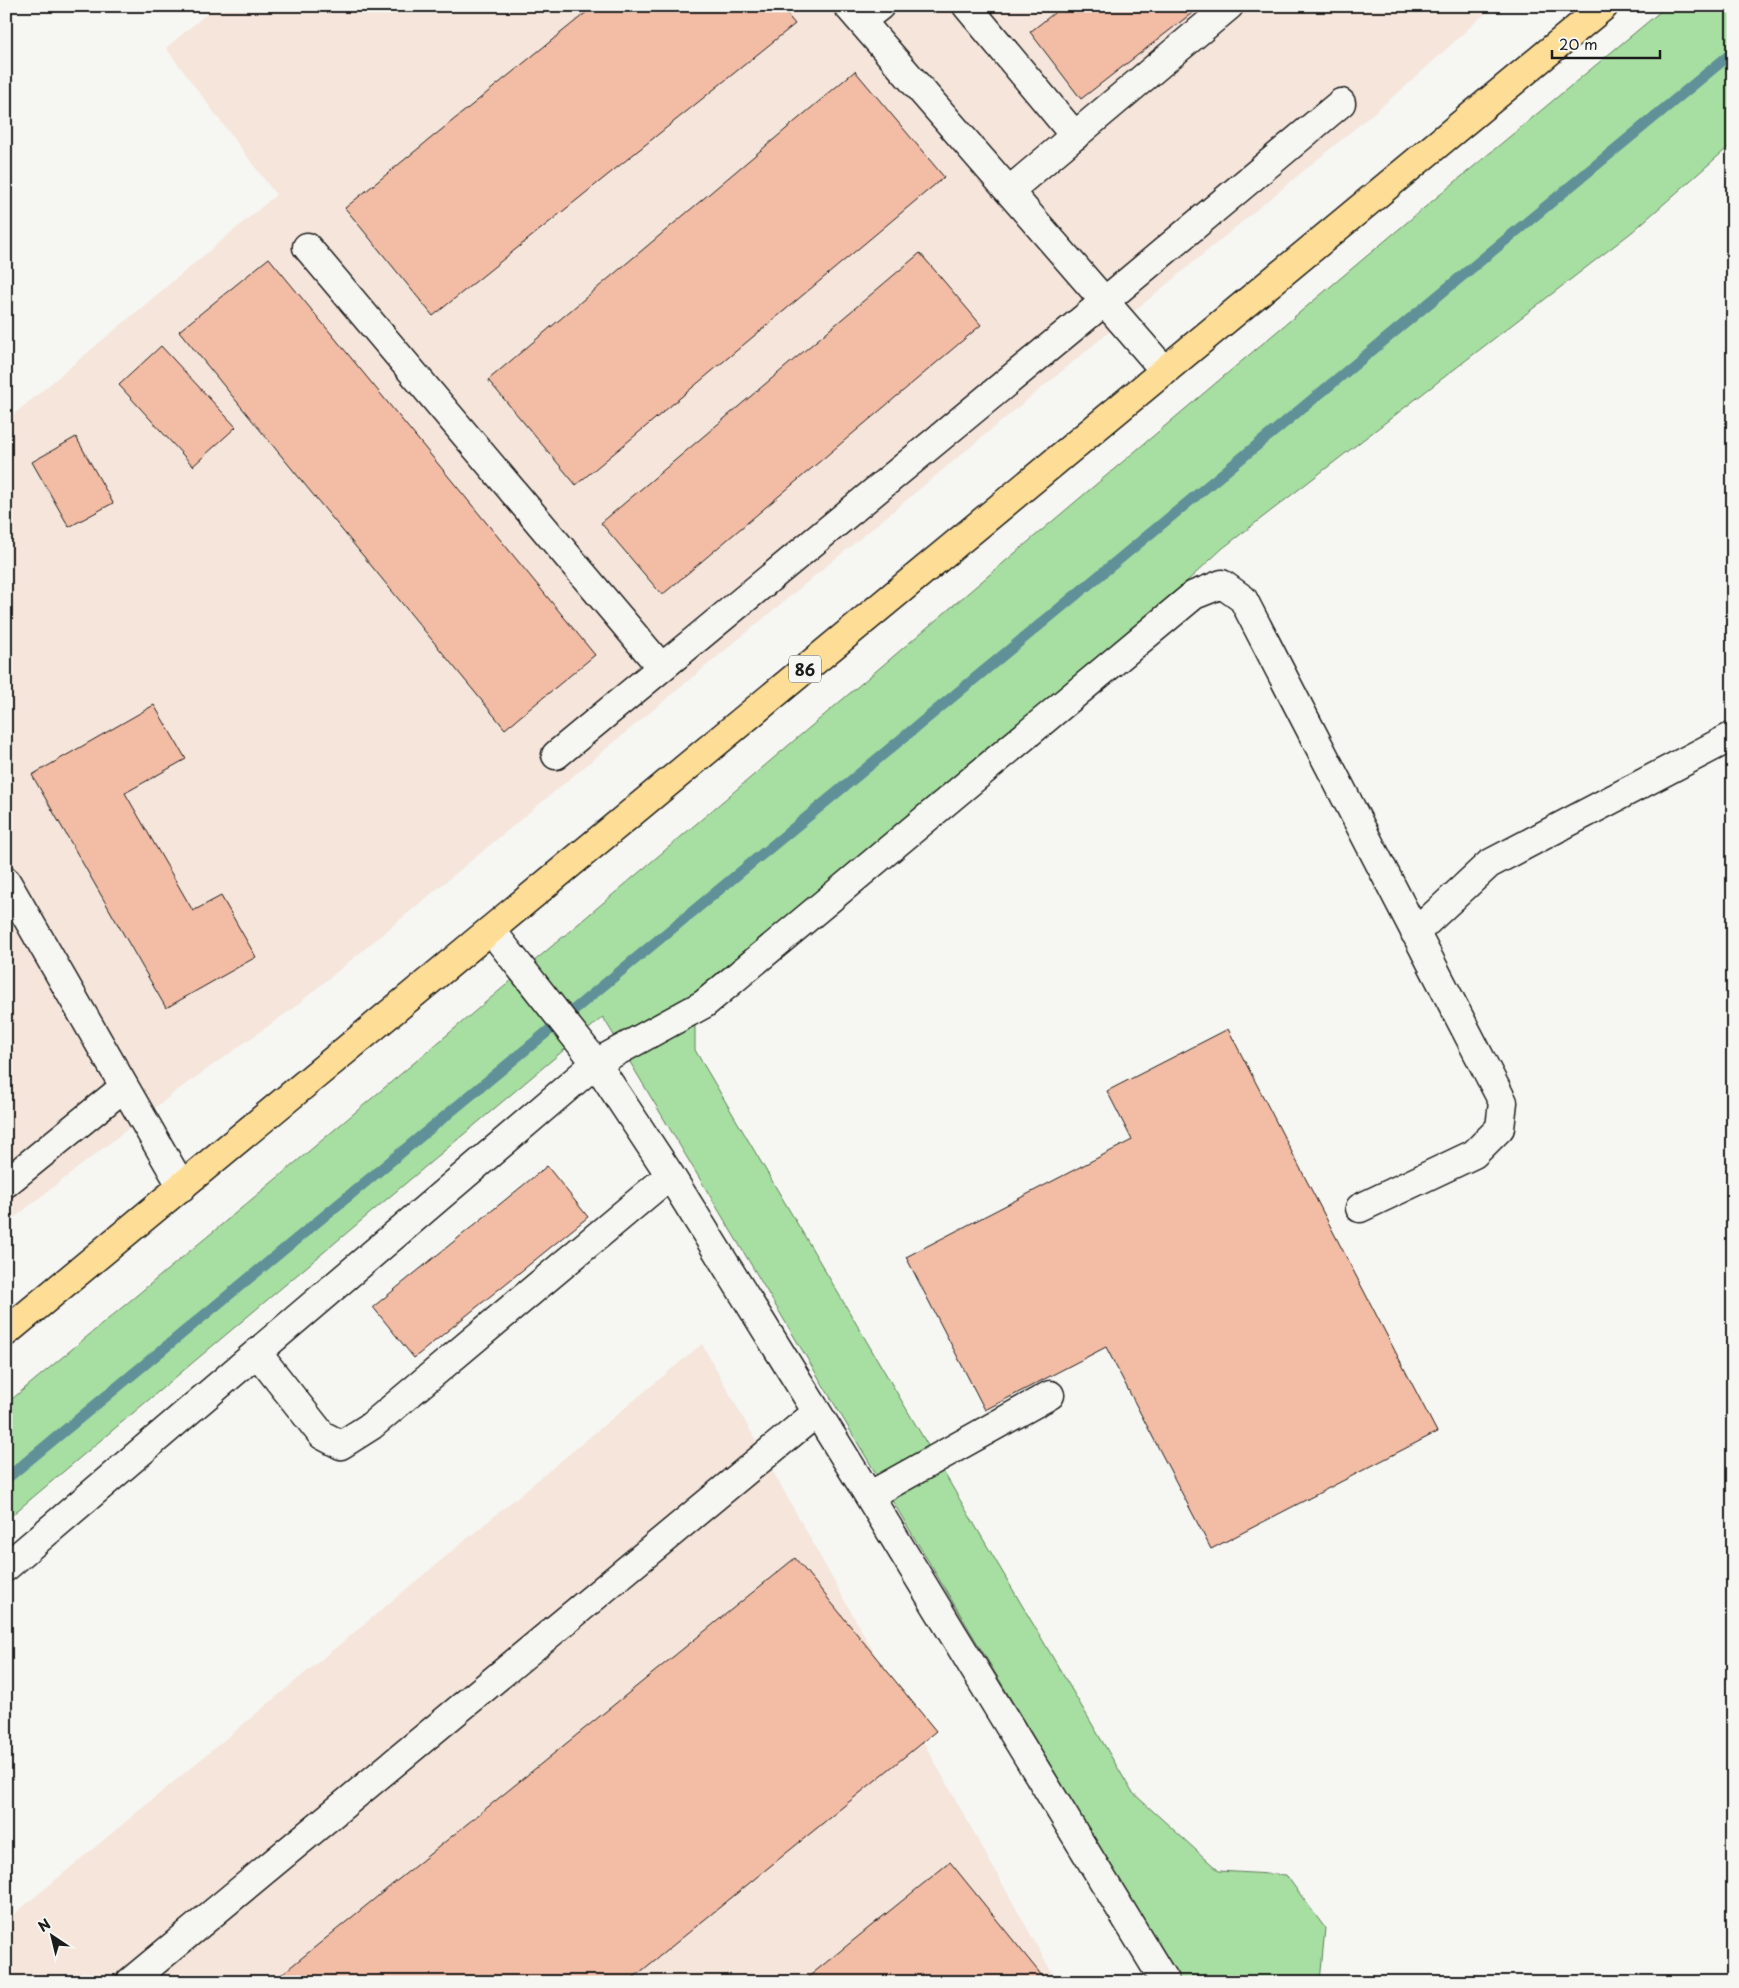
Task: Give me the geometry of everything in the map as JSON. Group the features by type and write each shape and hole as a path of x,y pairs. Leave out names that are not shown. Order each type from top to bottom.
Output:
{"main road":[{"name":"86","path":"6,1332 1604,6"}],"street":[{"path":"967,6 1075,136"},
{"path":"1009,191 1229,6"},
{"path":"863,11 1009,191 1166,371"},
{"path":"556,755 1105,301 1341,103"},
{"path":"307,247 661,667"},
{"path":"6,1567 258,1354 589,1054 704,1004 1194,596 1222,584 1243,600 1502,1102 1500,1128 1474,1154 1360,1208"},
{"path":"1415,933 1489,864 1733,736"},
{"path":"6,880 123,1088 182,1187"},
{"path":"492,930 589,1054 670,1175 869,1496 1164,1982"},
{"path":"6,1182 123,1088"},
{"path":"258,1354 322,1435 341,1444 371,1426 670,1175"},
{"path":"869,1496 1050,1395"},
{"path":"130,1982 816,1413"}],"shaded area":[{"path":"216,6 1493,6 1406,86 292,1009 175,1092 6,1224 6,421 276,195 166,48"},
{"path":"702,1344 1057,1982 6,1982 6,1921"}],"green space":[{"path":"1667,6 1733,6 1733,143 1632,232 1223,548 926,822 695,1013 695,1050 1132,1792 1219,1871 1286,1875 1325,1928 1320,1982 1180,1982 603,1017 6,1520 6,1404 422,1056 1458,179"}],"building":[{"path":"594,6 780,6 795,24 433,316 345,208"},
{"path":"1063,6 1201,6 1081,99 1030,32"},
{"path":"855,71 944,177 576,485 488,380"},
{"path":"920,253 981,325 662,595 601,523"},
{"path":"269,258 595,655 505,729 179,331"},
{"path":"161,346 236,427 193,466 119,385"},
{"path":"76,437 113,503 69,527 32,462"},
{"path":"154,705 186,759 125,793 193,911 221,896 256,957 166,1008 32,775"},
{"path":"1228,1029 1437,1432 1211,1549 1106,1347 985,1410 906,1257 1132,1140 1107,1091"},
{"path":"547,1166 588,1217 414,1358 373,1307"},
{"path":"795,1558 936,1731 628,1982 272,1982"},
{"path":"950,1862 1047,1982 802,1982"}],"waterway":[{"path":"6,1479 1733,52"}]}
